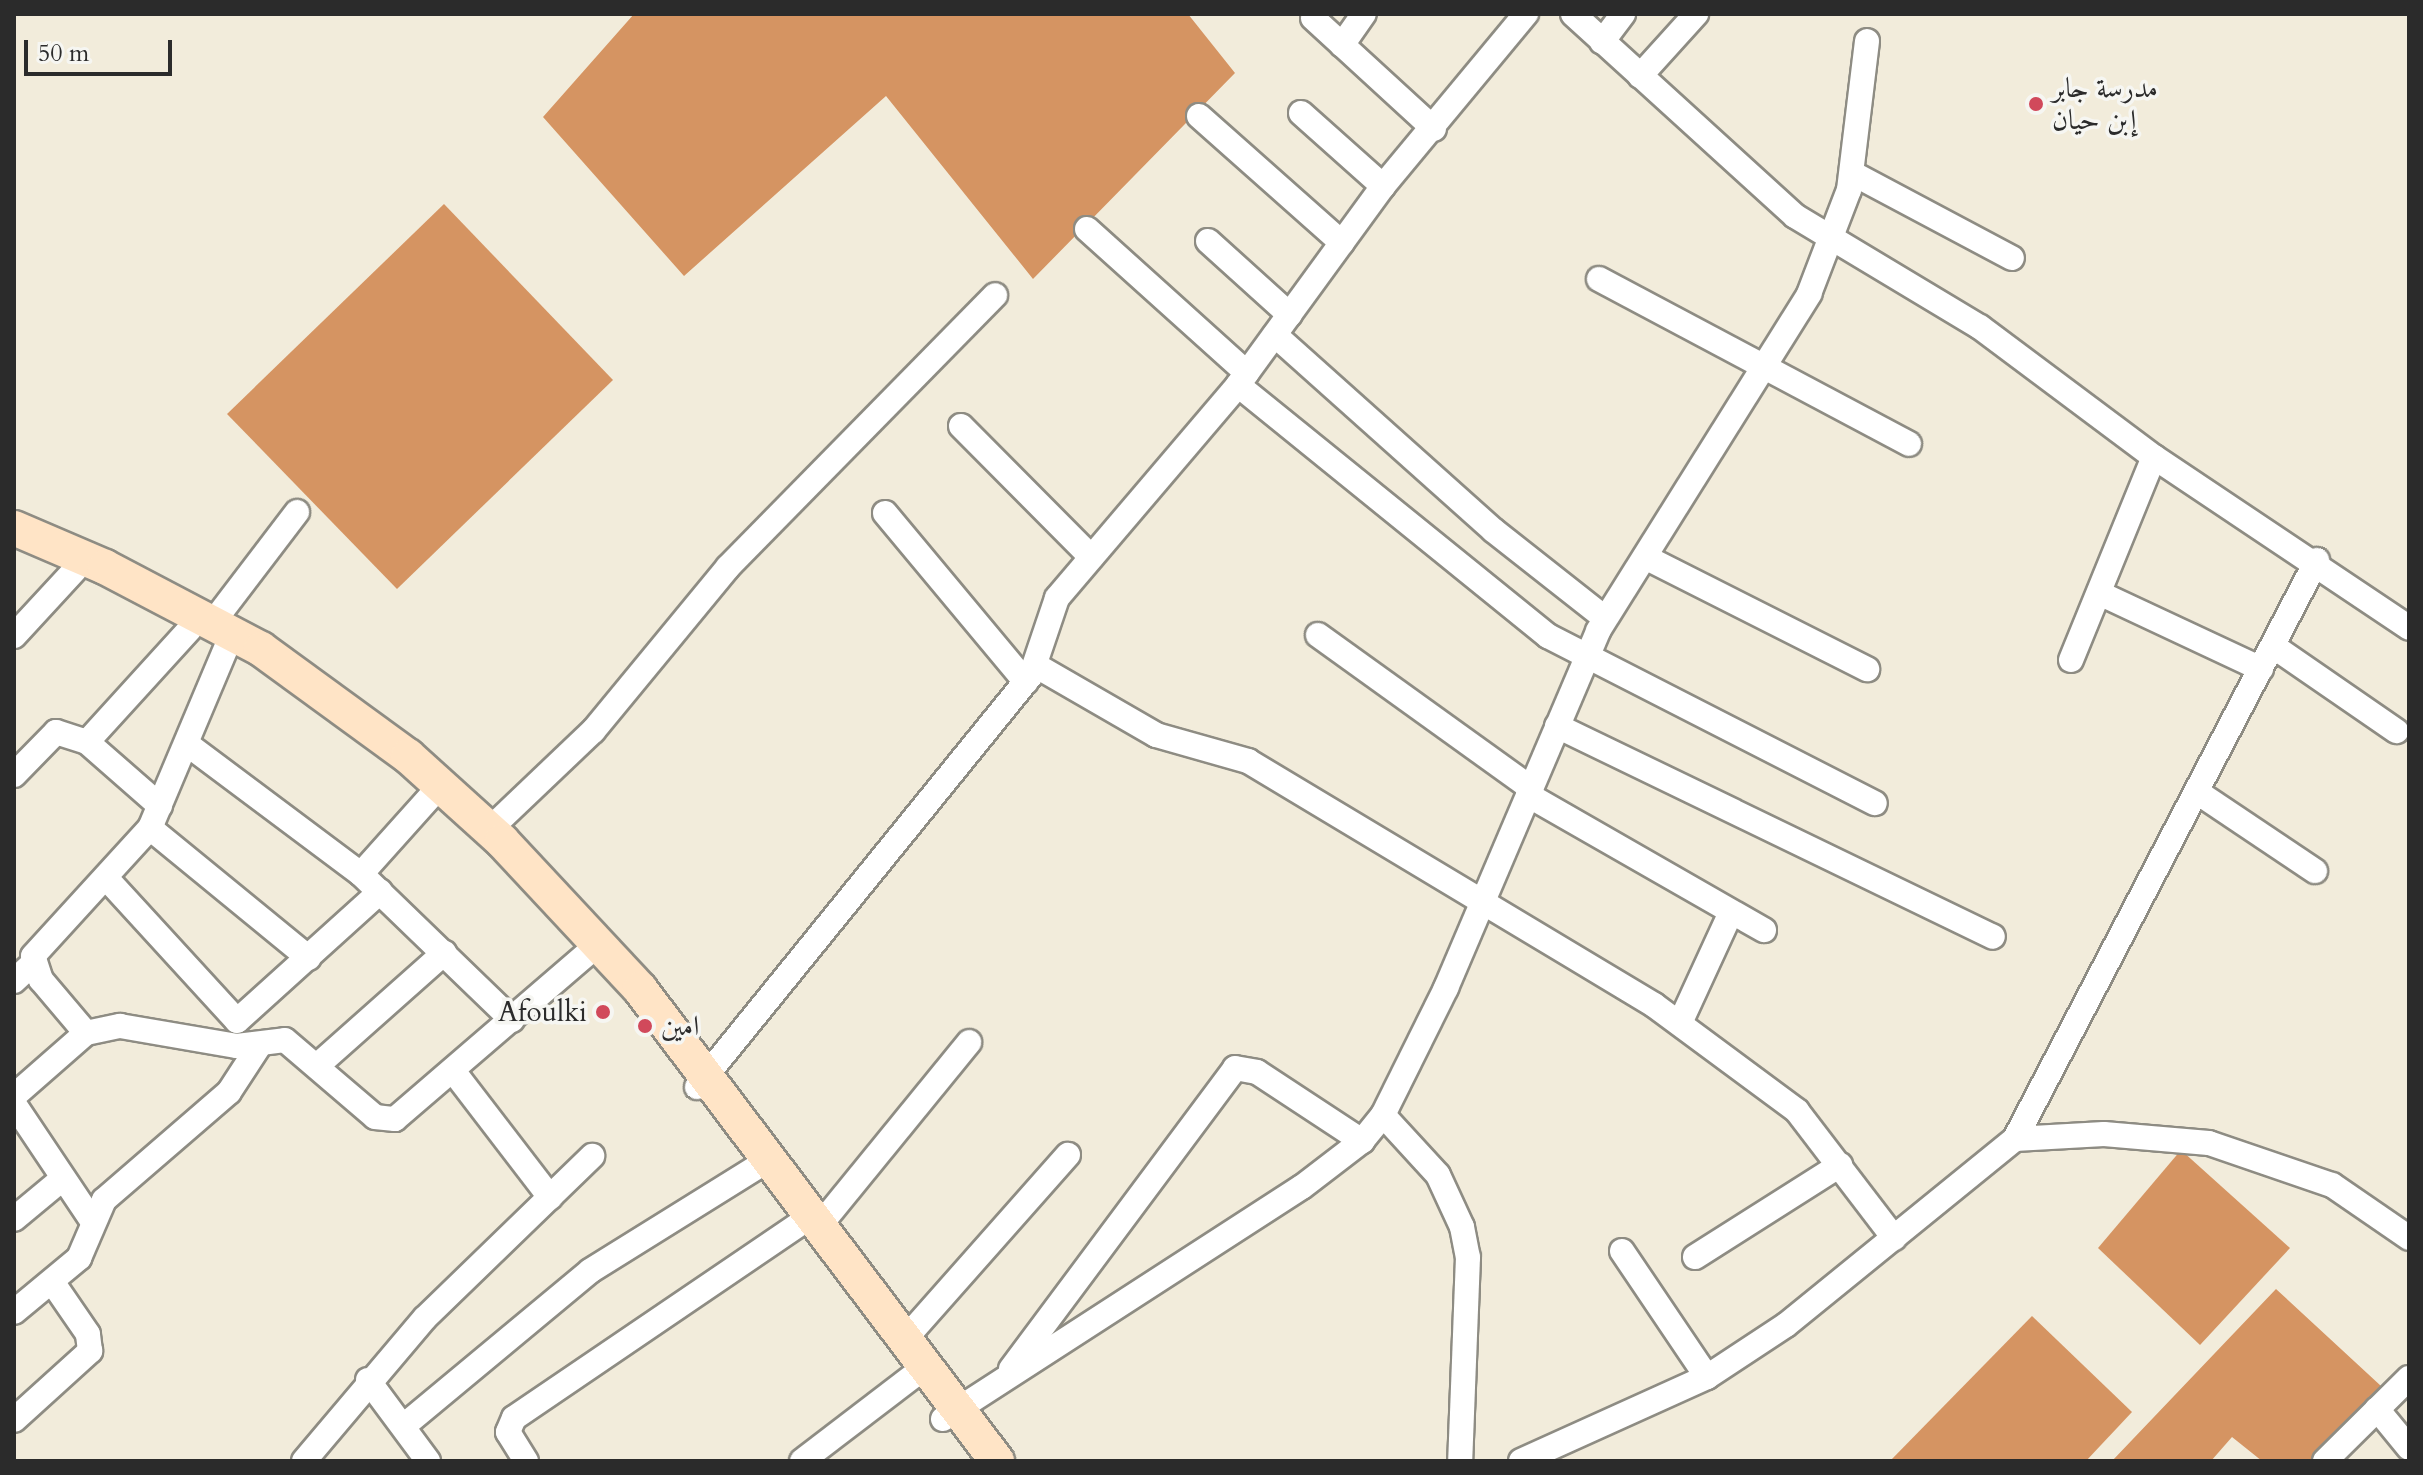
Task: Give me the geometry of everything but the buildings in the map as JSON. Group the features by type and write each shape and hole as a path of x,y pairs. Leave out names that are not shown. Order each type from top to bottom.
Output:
{"main road":[{"path":"14,528 351,710 490,829 597,938 809,1224 912,1377 997,1461"},
{"path":"14,544 210,633 431,796 590,951 702,1082 757,1167 905,1339 974,1461"}],"street":[{"path":"1342,45 1364,14"},
{"path":"702,1082 1031,674 1046,619 1091,557 1242,379 1383,186 1434,129 1526,14"},
{"path":"1573,14 1750,181 1832,241 1980,327 2154,457 2317,560 2409,628"},
{"path":"1602,42 1623,14"},
{"path":"1640,76 1696,14"},
{"path":"1313,18 1434,129"},
{"path":"950,1414 1362,1141 1383,1115 1482,901 1586,655 1605,618 1765,369 1832,241 1852,173 1867,41"},
{"path":"1301,113 1383,186"},
{"path":"1199,116 1342,243"},
{"path":"1852,173 2012,258"},
{"path":"1087,229 1242,379 1537,628 1875,803"},
{"path":"1208,241 1290,315"},
{"path":"1599,279 1909,444"},
{"path":"490,829 593,731 728,567 995,295"},
{"path":"1275,335 1493,530 1605,618"},
{"path":"961,426 1091,557"},
{"path":"2071,660 2154,457"},
{"path":"87,742 210,633 297,512"},
{"path":"885,513 1031,674 1156,735 1248,761 1680,1023 1797,1111 1894,1238"},
{"path":"1645,557 1867,669"},
{"path":"1521,1461 1707,1377 1894,1238 2015,1139 2317,560"},
{"path":"14,636 75,570"},
{"path":"2099,593 2261,669"},
{"path":"14,981 33,963 42,941 108,880 155,817 187,744 210,633"},
{"path":"1318,635 1529,791 1764,930"},
{"path":"2273,646 2396,731"},
{"path":"1557,726 1993,937"},
{"path":"14,775 56,732 87,742 155,817 309,958"},
{"path":"187,744 361,874 512,1020"},
{"path":"2197,792 2315,871"},
{"path":"361,874 431,796"},
{"path":"108,880 235,1020 309,958 380,892"},
{"path":"1680,1023 1731,912"},
{"path":"14,1096 86,1033 120,1026 259,1046 285,1040 388,1121 413,1110 590,951"},
{"path":"318,1065 444,953"},
{"path":"33,963 86,1033"},
{"path":"526,1461 508,1432 514,1418 809,1224 969,1042"},
{"path":"14,1312 53,1283 79,1258 93,1222 125,1177 229,1092 259,1046"},
{"path":"1006,1377 1060,1294 1235,1068 1257,1072 1362,1141"},
{"path":"454,1072 550,1197"},
{"path":"14,1104 61,1180 93,1222"},
{"path":"1383,1115 1438,1175 1462,1227 1468,1257 1460,1461"},
{"path":"2015,1139 2104,1134 2209,1143 2332,1185 2405,1225"},
{"path":"905,1339 1068,1155"},
{"path":"304,1461 368,1380 592,1156"},
{"path":"1695,1257 1840,1165"},
{"path":"406,1424 590,1271 757,1167"},
{"path":"14,1219 61,1180"},
{"path":"1622,1251 1707,1377"},
{"path":"14,1420 90,1351 88,1334 53,1283"},
{"path":"802,1461 912,1377"},
{"path":"2325,1461 2409,1378"},
{"path":"368,1380 406,1424 428,1461"},
{"path":"2377,1409 2409,1448"}],"place":[{"name":"مدرسة جابر إبن حيان","path":"2036,104"},
{"name":"Afoulki","path":"603,1012"},
{"name":"امين","path":"645,1026"}]}
